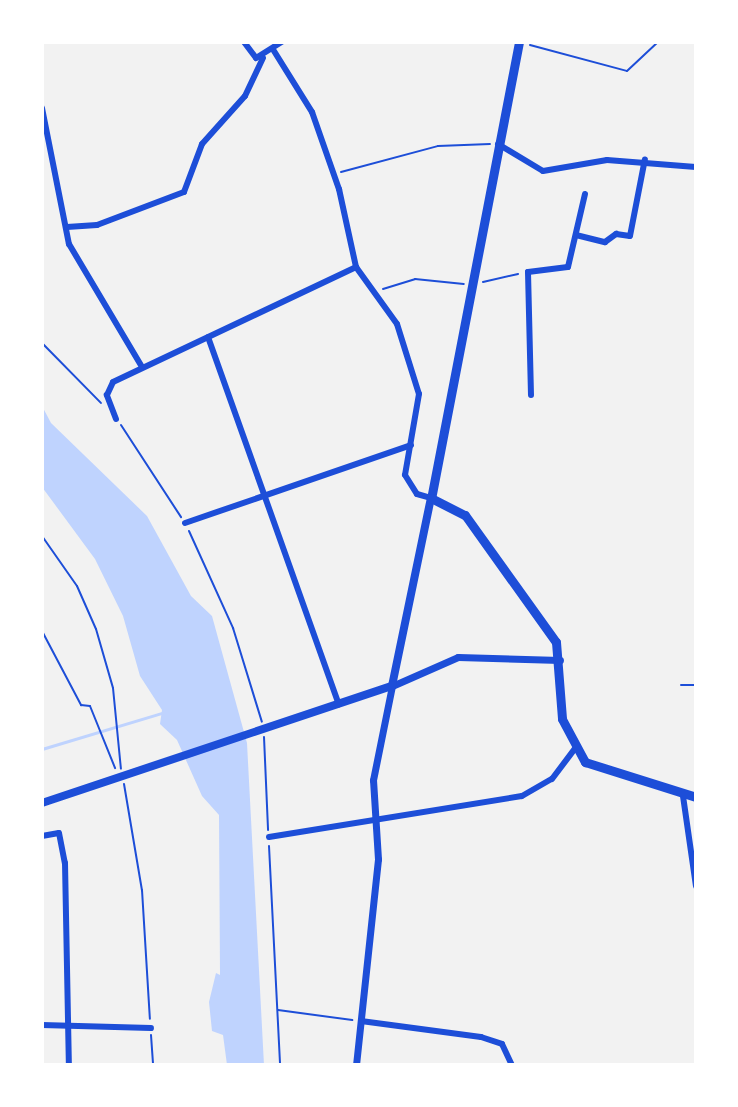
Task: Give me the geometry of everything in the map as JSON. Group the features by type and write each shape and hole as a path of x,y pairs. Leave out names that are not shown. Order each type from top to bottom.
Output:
{"main road":[{"path":"42,803 123,772 392,686 431,498 518,42"},
{"path":"431,498 465,515 541,617 560,660 562,719 575,749 585,762 683,796 696,797"}],"street":[{"path":"244,42 263,58"},
{"path":"67,227 97,225 184,192 202,144 245,96 263,58 282,42"},
{"path":"274,51 312,112 334,174 356,267 397,324 419,394 405,475 417,494 431,498"},
{"path":"42,108 67,227 92,292 142,367"},
{"path":"498,144 543,171 645,159 696,167"},
{"path":"576,235 605,242 616,234 630,236 645,159"},
{"path":"531,395 528,272 568,267 585,194"},
{"path":"116,419 107,395 113,382 356,267"},
{"path":"208,337 340,704"},
{"path":"185,523 411,445"},
{"path":"356,1065 374,912 373,780 392,686 458,657 560,660"},
{"path":"269,837 374,824 540,789 575,749"},
{"path":"683,796 696,887"},
{"path":"42,836 59,833 65,863 69,1065"},
{"path":"361,1021 481,1037 502,1044 512,1065"},
{"path":"42,1025 69,1028 151,1028"}],"path":[{"path":"518,42 626,71 658,42"},
{"path":"334,174 438,146 498,144"},
{"path":"372,292 415,279 471,284 528,272"},
{"path":"42,342 116,419 185,523 233,628 260,728 269,837 279,1065"},
{"path":"42,536 77,586 106,659 142,890 153,1065"},
{"path":"42,631 123,772"},
{"path":"681,685 696,685"},
{"path":"277,1010 361,1021"}],"water":[{"path":"42,406 51,423 147,516 191,596 212,616 247,743 264,1065 227,1065 223,1035 212,1031 209,1002 216,973 220,975 219,815 202,796 177,740 160,724 162,710 140,676 123,616 95,559 42,487"}],"waterway":[{"path":"42,749 162,713"}]}
